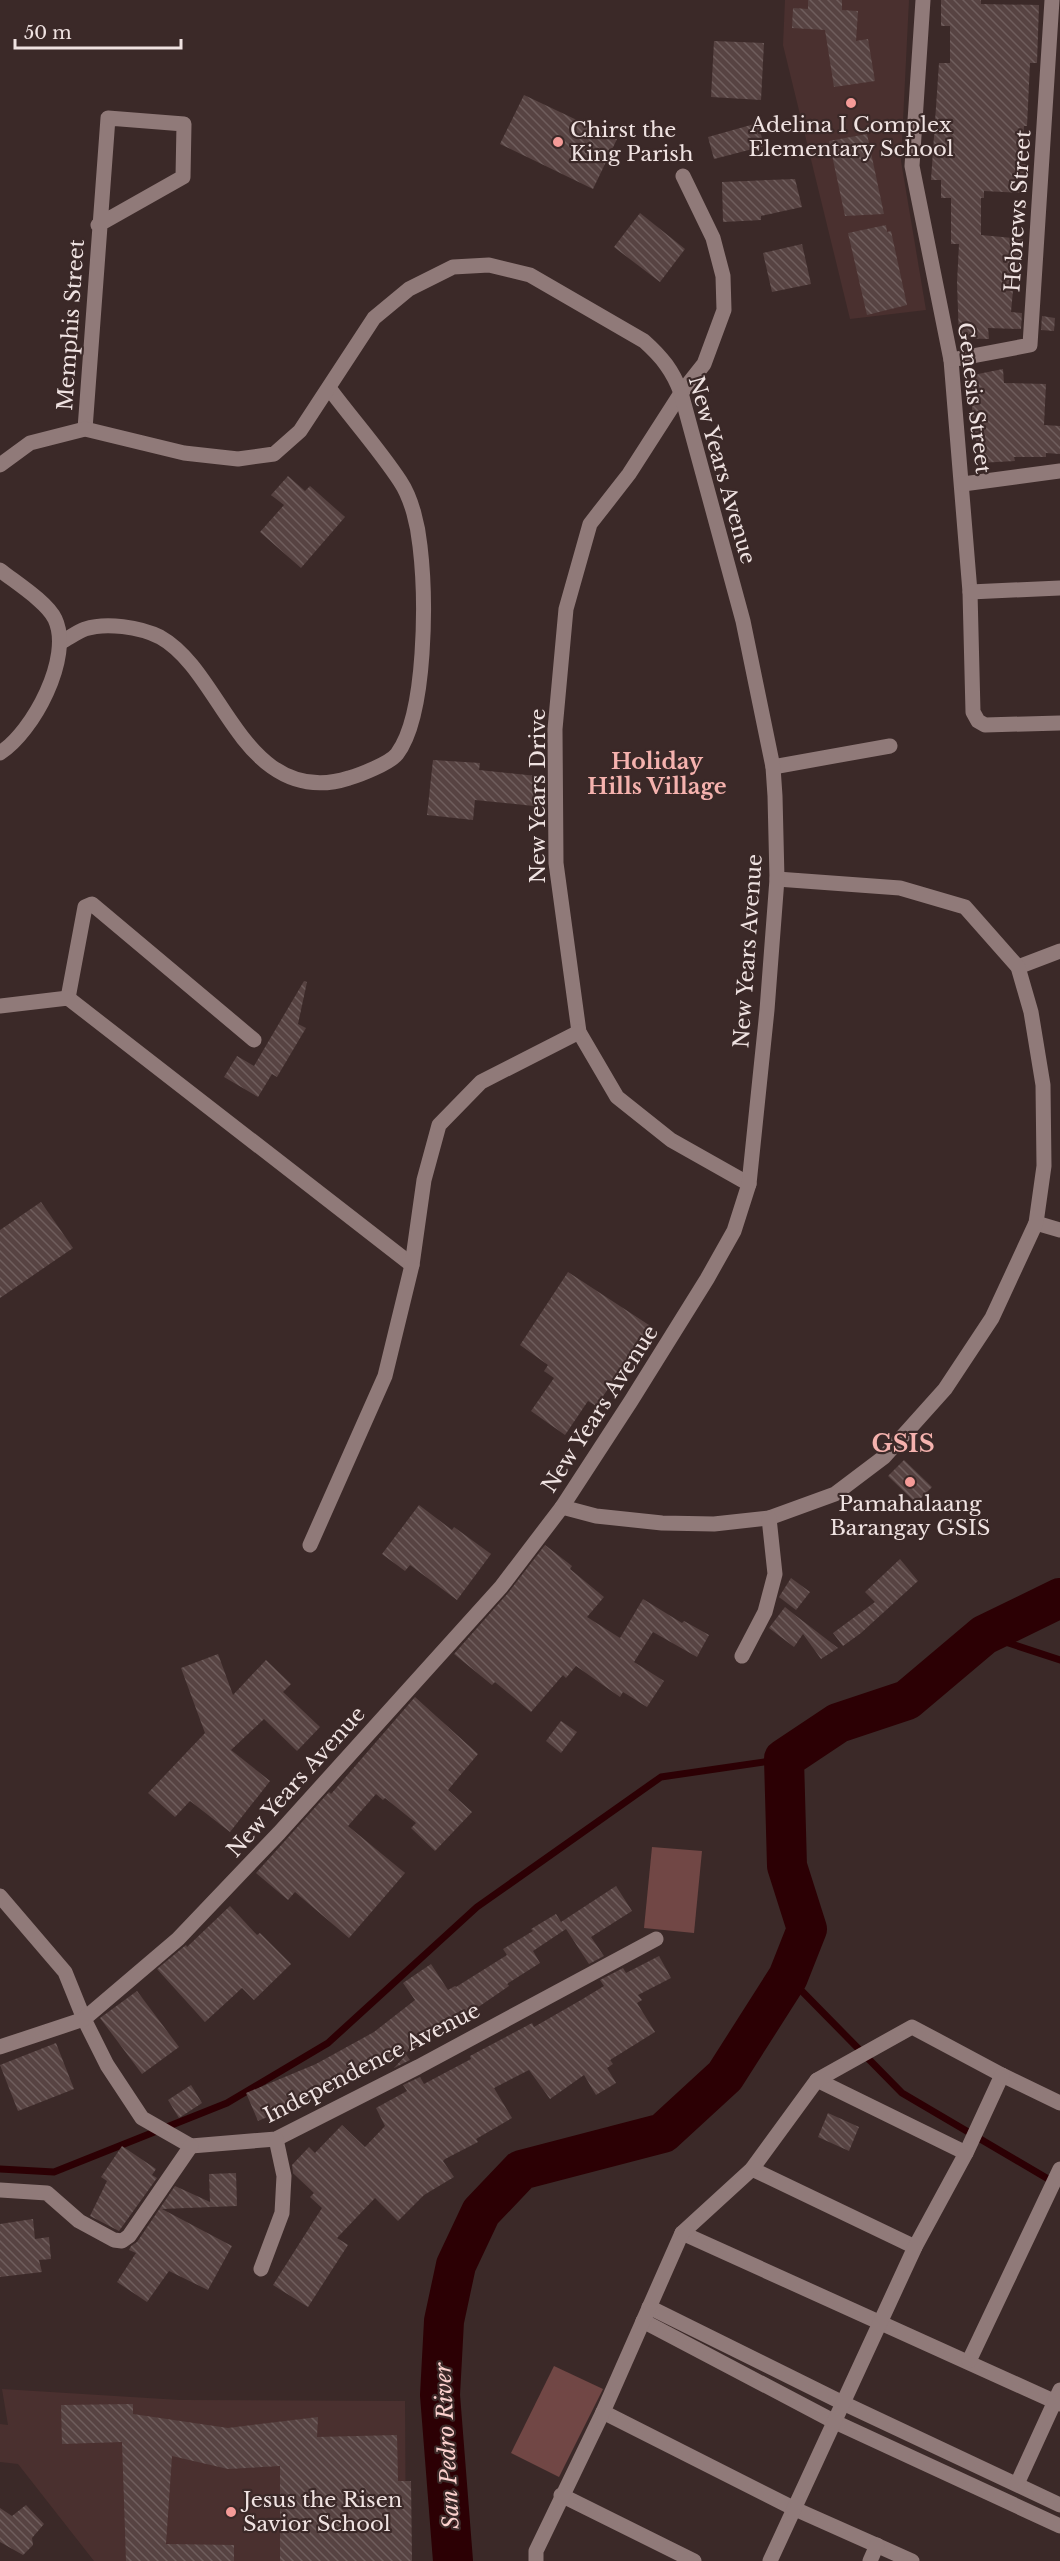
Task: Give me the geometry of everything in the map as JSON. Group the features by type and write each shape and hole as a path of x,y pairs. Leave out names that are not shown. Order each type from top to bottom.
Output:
{"street":[{"name":"Genesis Street","path":"923,0 912,166 951,360 963,484 970,592 973,712 978,721 985,724 1060,723"},
{"name":"Hebrews Street","path":"951,360 1030,345 1052,0"},
{"name":"Memphis Street","path":"85,429 98,225 108,118 184,124 183,177 98,225"},
{"name":"New Years Drive","path":"683,176 713,238 723,276 724,310 704,364 681,393 629,474 590,524 566,609 555,729 556,863 579,1032 617,1097 671,1140 749,1184"},
{"name":"New Years Avenue","path":"0,465 30,443 85,429 184,453 238,459 274,454 300,431 374,318 409,289 453,267 489,265 530,275 644,341 660,355 674,374 743,621 773,767 777,879 767,1010 749,1184 734,1231 707,1279 562,1507 501,1587 279,1833 178,1939 84,2019 0,2047"},
{"path":"61,642 85,629 105,625 134,629 160,637 181,653 245,742 272,767 302,782 330,784 360,775 396,756 410,730 418,702 424,579 418,530 402,483 329,388"},
{"path":"963,484 1060,471"},
{"path":"0,570 35,598 55,618 61,642 52,678 38,710 13,745 0,753"},
{"path":"970,592 1060,588"},
{"path":"773,767 890,746"},
{"path":"562,1507 596,1516 662,1523 714,1524 769,1518 835,1494 884,1458 945,1389 992,1317 1036,1223 1044,1166 1043,1085 1031,1012 1018,967 965,907 900,888 777,879"},
{"path":"68,998 85,907 92,904 255,1040"},
{"path":"1018,967 1060,951"},
{"path":"0,1006 68,998 412,1265"},
{"path":"310,1545 385,1376 412,1265 424,1180 439,1125 481,1082 579,1032"},
{"path":"1036,1223 1060,1230"},
{"path":"742,1656 765,1612 775,1574 769,1518"},
{"path":"0,1896 65,1972 84,2019 107,2065 142,2118 188,2145 129,2236 122,2241 114,2240 79,2221 47,2193 0,2190"},
{"name":"Independence Avenue","path":"188,2145 276,2139 418,2067 656,1939"},
{"path":"536,2561 536,2551 603,2412 682,2233 752,2169 817,2080 912,2027 1060,2103"},
{"path":"770,2561 915,2247 966,2153 1002,2075"},
{"path":"817,2080 966,2153"},
{"path":"261,2269 282,2213 284,2176 276,2139"},
{"path":"752,2169 915,2247"},
{"path":"969,2361 1060,2169"},
{"path":"682,2233 969,2361 1058,2398 1017,2484"},
{"path":"646,2314 1060,2505"},
{"path":"646,2314 836,2421 1060,2526"},
{"path":"603,2412 795,2509 912,2561"},
{"path":"561,2495 694,2561"},
{"path":"870,2561 877,2545"}],"shaded area":[{"name":"Adelina I Complex Elementary School","path":"785,0 909,0 901,161 926,310 850,319 783,45"},
{"path":"652,1847 702,1851 694,1933 644,1928"},
{"path":"554,2366 603,2389 559,2477 511,2453"},
{"name":"Jesus the Risen Savior School","path":"2,2389 180,2400 405,2401 406,2561 94,2561 18,2464 0,2462 0,2424 8,2425"}],"building":[{"path":"808,0 842,0 842,10 858,11 856,41 868,39 875,81 834,87 825,30 792,28 793,8 808,9"},
{"path":"941,0 981,0 981,4 1039,5 1037,63 1030,63 1027,126 1024,126 1021,164 1026,164 1025,193 984,191 984,198 981,198 981,235 1023,239 1020,269 1015,269 1011,312 1022,313 1021,329 988,328 989,339 959,338 957,283 959,244 951,244 951,198 941,198 941,180 931,180 939,63 950,63 950,26 941,26"},
{"path":"714,41 764,43 761,100 711,97"},
{"name":"Chirst the King Parish","path":"524,95 617,139 593,189 500,144"},
{"path":"758,123 764,146 714,159 708,137"},
{"path":"867,134 884,214 845,216 829,141"},
{"path":"795,179 802,207 761,216 761,220 723,222 722,182"},
{"path":"640,213 685,249 660,282 614,247"},
{"path":"886,225 887,232 891,231 907,305 867,315 848,233"},
{"path":"802,244 811,284 772,292 763,253"},
{"path":"1042,316 1055,318 1054,331 1041,330"},
{"path":"1003,369 1004,383 1046,384 1044,425 1060,426 1060,454 1046,453 1046,457 1014,457 1015,461 979,463 968,376"},
{"path":"288,476 305,491 310,486 345,517 301,568 260,532 284,505 271,495"},
{"path":"433,760 480,763 479,770 537,776 534,806 475,800 473,820 427,815"},
{"path":"304,981 307,982 298,1024 306,1028 277,1077 272,1074 258,1097 224,1077 237,1056 254,1066"},
{"path":"41,1202 73,1248 0,1298 0,1230"},
{"path":"568,1272 655,1329 630,1364 627,1362 596,1406 588,1401 565,1435 531,1411 554,1378 544,1371 548,1365 520,1345"},
{"name":"Pamahalaang Barangay GSIS","path":"904,1460 932,1487 916,1503 888,1476"},
{"path":"419,1505 452,1530 454,1527 491,1554 457,1600 410,1565 405,1571 382,1554"},
{"path":"545,1545 572,1566 570,1569 604,1597 587,1617 620,1638 643,1599 682,1623 684,1621 709,1635 697,1657 653,1632 634,1662 664,1681 647,1707 623,1692 620,1697 576,1666 566,1678 563,1675 531,1712 495,1682 492,1685 454,1654 508,1593"},
{"path":"900,1559 918,1581 861,1633 843,1646 833,1633 875,1602 865,1592"},
{"path":"791,1578 810,1592 796,1610 779,1597"},
{"path":"785,1607 838,1648 821,1659 803,1634 794,1647 769,1628"},
{"path":"218,1654 233,1695 266,1660 291,1684 283,1692 320,1727 297,1751 264,1719 231,1750 270,1781 230,1832 190,1801 175,1817 148,1793 205,1733 181,1668"},
{"path":"415,1697 478,1754 448,1790 472,1812 435,1851 411,1828 416,1823 385,1798 383,1800 376,1794 348,1826 405,1873 349,1938 295,1892 288,1900 256,1873 329,1792 331,1794"},
{"path":"561,1721 577,1732 561,1753 546,1741"},
{"path":"616,1886 632,1911 591,1937 604,1956 589,1964 566,1929 533,1951 540,1963 507,1984 509,1986 471,2012 405,2053 410,2060 394,2068 406,2055 389,2063 385,2056 350,2076 352,2081 258,2121 246,2093 316,2064 374,2032 415,2000 403,1983 431,1964 448,1990 456,1987 507,1955 503,1949 533,1931 531,1929 556,1914 561,1922"},
{"path":"230,1906 257,1935 260,1933 291,1964 254,2000 242,1988 205,2022 157,1969 186,1945 187,1947"},
{"path":"659,1956 671,1978 638,1995 642,2000 637,2003 655,2032 610,2060 613,2064 607,2068 616,2083 596,2095 584,2075 550,2099 529,2070 494,2088 512,2118 476,2139 478,2142 443,2161 454,2177 424,2195 398,2221 375,2198 337,2238 348,2245 308,2307 273,2285 322,2208 310,2197 314,2193 293,2173 292,2165 309,2147 315,2153 342,2125 365,2147 385,2126 376,2108 407,2091 403,2085 420,2077 424,2084 471,2059 470,2056 532,2023 534,2027 581,2000 604,1986 600,1980 623,1968 626,1973"},
{"path":"137,1991 179,2047 142,2074 100,2018"},
{"path":"56,2043 74,2089 18,2111 0,2065"},
{"path":"191,2085 202,2103 179,2118 168,2100"},
{"path":"828,2113 859,2127 849,2151 818,2137"},
{"path":"122,2146 156,2169 152,2175 157,2178 119,2231 90,2216 107,2181 101,2177"},
{"path":"236,2173 237,2206 162,2209 232,2246 208,2290 169,2271 147,2302 117,2282 136,2253 129,2250 131,2246 137,2242 175,2186 210,2202 209,2174"},
{"path":"33,2219 35,2239 49,2237 51,2259 39,2260 42,2272 0,2277 0,2224"},
{"name":"Jesus the Risen Savior School","path":"133,2404 133,2414 228,2428 318,2417 317,2437 397,2435 398,2481 411,2481 412,2561 280,2561 280,2466 228,2469 172,2456 166,2544 234,2545 234,2561 126,2561 122,2442 62,2444 61,2405"},
{"path":"26,2505 44,2524 32,2538 33,2545 23,2555 0,2542 0,2508 12,2516"}],"waterway":[{"name":"San Pedro River","path":"453,2561 440,2395 444,2321 456,2265 481,2212 521,2170 663,2133 725,2076 788,1977 807,1929 787,1866 784,1759 838,1723 907,1700 984,1635 1060,1598"},
{"path":"984,1635 1060,1660"},
{"path":"0,2169 54,2172 227,2103 328,2043 477,1907 661,1777 784,1759"},
{"path":"788,1977 902,2093 1055,2183"}],"place":[{"name":"Adelina I Complex Elementary School","path":"851,103"},
{"name":"Chirst the King Parish","path":"558,142"},
{"name":"Pamahalaang Barangay GSIS","path":"910,1482"},
{"name":"Jesus the Risen Savior School","path":"231,2512"}],"district":[{"name":"Holiday Hills Village","path":"657,774"},
{"name":"GSIS","path":"903,1443"}]}
